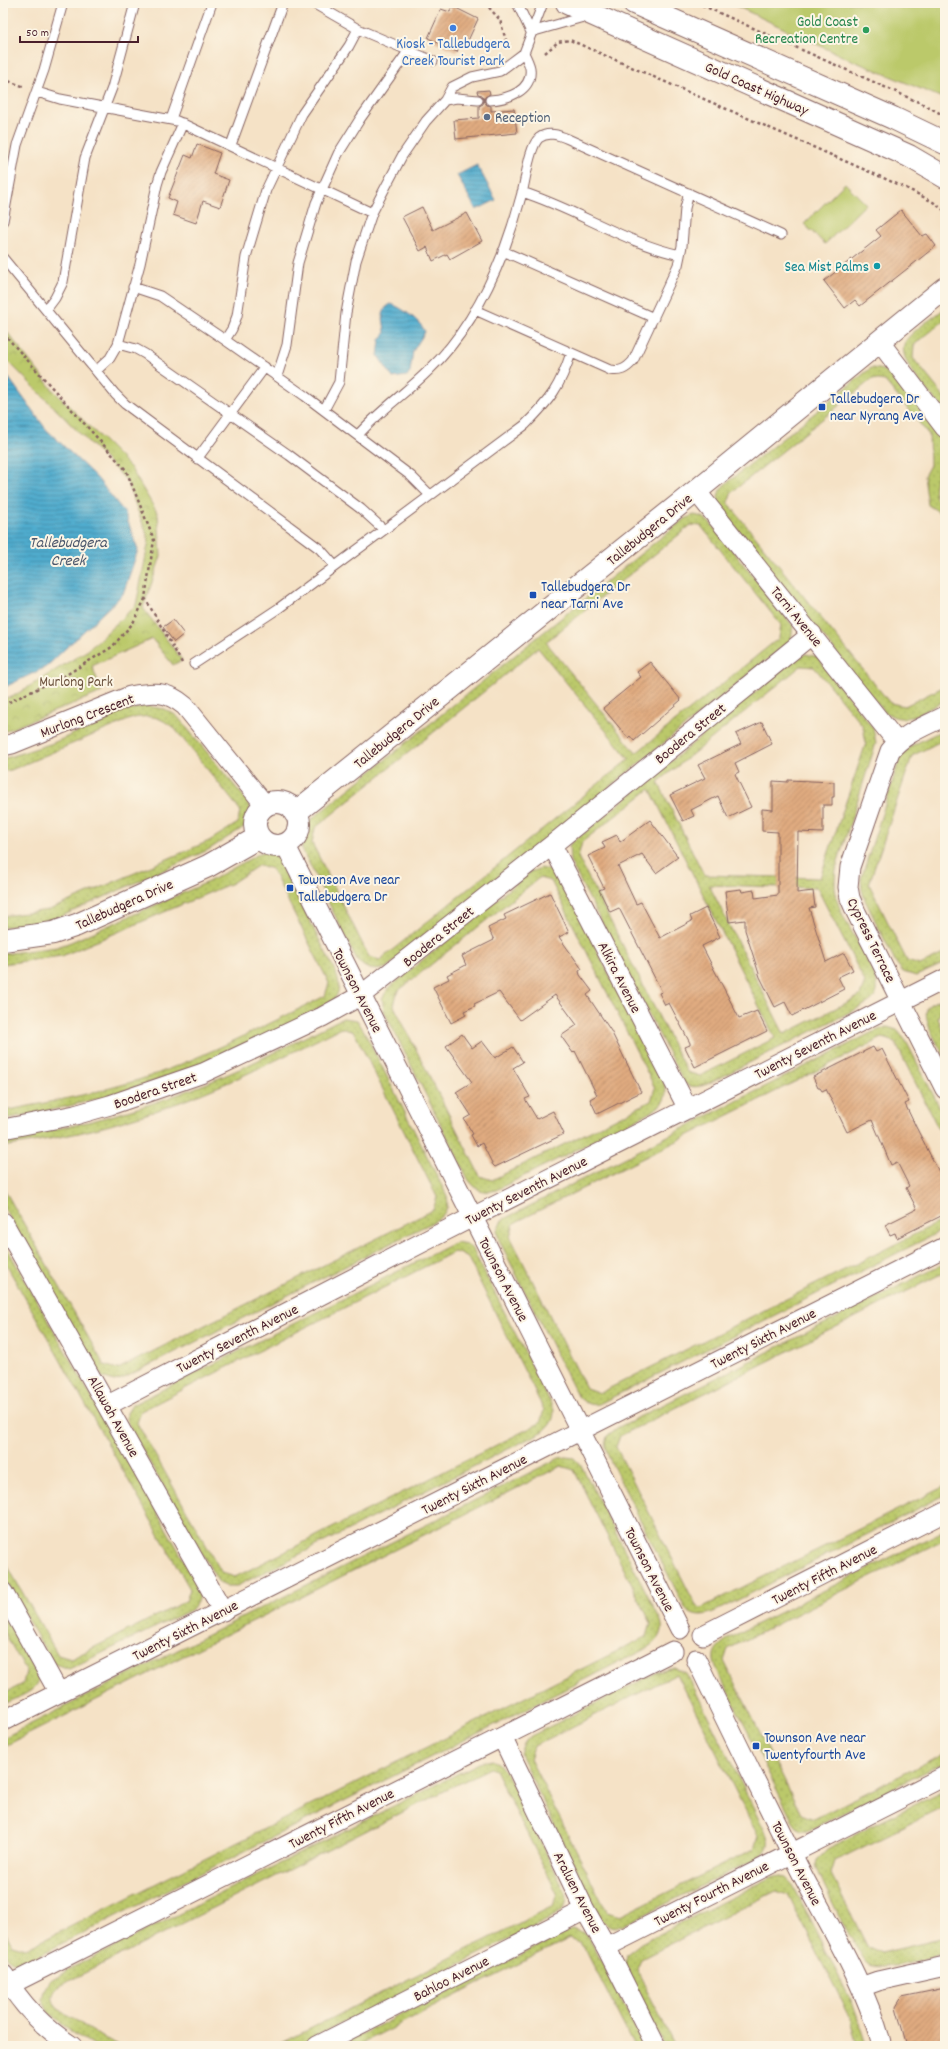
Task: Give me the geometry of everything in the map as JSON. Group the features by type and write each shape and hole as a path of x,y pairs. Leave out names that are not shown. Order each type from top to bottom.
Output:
{"main road":[{"name":"Gold Coast Highway","path":"567,3 909,156 945,177"},
{"name":"Gold Coast Highway","path":"634,3 880,112 945,143"},
{"path":"909,156 928,180 945,190"},
{"name":"Tallebudgera Drive","path":"295,813 696,491 945,288"},
{"path":"272,803 285,804 295,813 298,819 296,834 285,844 270,845 259,837 255,823 256,816 265,805 272,803"},
{"name":"Tallebudgera Drive","path":"3,940 33,937 77,925 208,866 259,837"}],"street":[{"path":"879,342 945,428"},
{"name":"Tarni Avenue","path":"696,491 898,742"},
{"name":"Boodera Street","path":"3,1129 75,1115 110,1105 196,1076 235,1060 360,996 552,845 812,634"},
{"name":"Murlong Crescent","path":"3,746 12,744 130,696 147,693 162,693 174,697 185,706 265,805"},
{"path":"898,742 945,716"},
{"name":"Cypress Terrace","path":"898,742 890,751 868,810 850,867 848,887 850,898 856,912 902,1000 945,1088"},
{"name":"Townson Avenue","path":"285,844 360,996 680,1629"},
{"name":"Alkira Avenue","path":"552,845 688,1109"},
{"name":"Twenty Seventh Avenue","path":"108,1405 473,1217 945,979"},
{"name":"Allawah Avenue","path":"3,1222 108,1405 223,1611"},
{"name":"Twenty Sixth Avenue","path":"3,1721 945,1247"},
{"name":"Twenty Fifth Avenue","path":"703,1634 945,1512"},
{"path":"3,1592 59,1693"},
{"path":"690,1627 700,1631 703,1634 706,1646 704,1651 696,1660 685,1661 680,1659 673,1651 671,1646 673,1636 680,1629 690,1627"},
{"name":"Twenty Fifth Avenue","path":"6,1979 502,1737 673,1651"},
{"name":"Townson Avenue","path":"696,1660 792,1853 861,1987 873,2014 882,2046"},
{"name":"Araluen Avenue","path":"502,1737 585,1910 606,1947 656,2046"},
{"name":"Twenty Fourth Avenue","path":"606,1947 945,1776"},
{"name":"Bahloo Avenue","path":"317,2046 585,1910"},
{"path":"861,1987 878,1981 945,1966"},
{"path":"6,1979 36,2018 58,2037 72,2046"}],"lane":[{"path":"3,221 17,146 37,92 63,3"},
{"path":"46,310 55,298 63,282 85,158 105,107 135,3"},
{"path":"171,119 212,3"},
{"path":"231,145 283,3"},
{"path":"313,3 358,29 433,61"},
{"path":"517,3 531,32"},
{"path":"324,410 339,382 350,287 356,261 372,213 402,156 426,121 445,100 452,87 472,77 500,71 524,53 543,3"},
{"path":"531,32 592,14"},
{"path":"225,340 237,316 242,275 250,240 266,190 302,114 349,46 358,29"},
{"path":"277,376 287,345 298,262 308,224 322,189 338,154 408,50"},
{"path":"490,100 512,97 524,85 530,68 524,53"},
{"path":"37,92 105,107 171,119 183,123 372,213"},
{"path":"445,100 457,98 478,100"},
{"path":"96,371 110,358 118,344 161,172 183,123"},
{"path":"358,435 373,419 430,370 446,353 475,310 504,251 536,142 540,138 552,134 568,139 781,235"},
{"path":"522,192 546,200 652,248 680,255"},
{"path":"475,310 610,370 619,371 625,369 633,361 654,318 680,255 683,217 689,193"},
{"path":"504,251 654,318"},
{"path":"3,258 125,404 320,549 335,566"},
{"path":"133,287 160,296 265,367 411,476 430,495"},
{"path":"118,344 136,349 145,354 231,412 361,509 383,529"},
{"path":"194,664 279,608 383,529 504,442 542,408 560,383 570,353"},
{"path":"197,459 265,367"}],"path":[{"path":"485,3 500,20 507,44 511,47"},
{"path":"697,3 925,105 945,116"},
{"path":"545,53 558,42 570,40 906,188 933,202 945,212"},
{"path":"3,79 37,92"},
{"path":"3,333 126,470 154,540 145,598 134,623 112,647 66,675 3,705"},
{"path":"145,598 183,665"}],"green space":[{"name":"Gold Coast Recreation Centre","path":"730,3 945,3 945,99 844,57"},
{"path":"845,183 866,204 825,244 804,224"},
{"path":"945,308 945,320 914,345 913,358 945,398 945,411 910,368 905,359 903,350 905,342 912,333"},
{"name":"Murlong Park","path":"3,327 52,389 130,467 158,514 161,556 143,608 182,660 173,665 152,639 92,666 102,692 3,732 3,698 12,697 88,650 136,605 149,540 126,480 3,356"},
{"path":"871,368 876,368 891,375 919,407 941,441 941,459 936,477 935,495 938,503 945,510 945,516 928,505 924,476 930,465 929,435 885,381 872,379 732,492 728,503 890,703 905,706 945,686 945,700 921,713 905,718 897,718 881,708 721,509 718,500 723,486"},
{"path":"694,515 703,517 711,524 793,626 791,640 386,968 377,970 369,969 362,965 356,958 302,849 301,841 304,829 312,819 684,519","holes":["691,525 701,526 781,625 779,638 636,753 546,642","538,648 629,759 380,960 369,957 312,843 315,828"]},
{"path":"806,654 817,657 873,728 876,743 838,861 835,874 835,887 839,907 874,974 877,984 877,991 874,998 868,1003 705,1085 697,1087 687,1085 684,1083 570,861 569,845 797,658","holes":["801,666 814,667 863,726 866,743 820,878 704,875 658,782","650,789 775,1038 700,1076 687,1072 578,857 582,842","709,885 817,888 865,982 860,996 784,1034"]},
{"path":"146,706 165,709 177,716 248,802 251,812 247,825 208,850 62,916 37,923 3,927 3,916 49,910 209,841 238,823 240,810 175,729 160,719 150,717 133,718 11,770 3,771 3,759 53,743 127,710"},
{"path":"945,729 945,739 912,756 869,884 907,961 920,965 945,953 945,963 916,976 903,972 896,963 865,900 861,879 900,758 909,747"},
{"path":"264,851 271,852 277,856 335,971 339,987 333,1001 254,1041 173,1075 89,1101 3,1119 3,1111 102,1090 159,1073 222,1046 325,996 329,983 272,869 259,865 232,883 62,956 3,964 3,954 57,947 71,942 208,882"},
{"path":"541,868 554,871 562,881 665,1085 666,1094 660,1106 653,1111 496,1190 487,1192 474,1186 468,1179 384,1011 382,998 390,987 530,872","holes":["539,878 551,881 655,1088 651,1101 492,1180 480,1176 394,1006 397,992"]},
{"path":"945,996 945,1007 941,1010 938,1018 945,1036 945,1058 931,1031 926,1017 929,1005"},
{"path":"343,1018 357,1020 364,1031 447,1196 448,1205 443,1215 433,1222 122,1379 114,1381 102,1377 74,1332 3,1206 3,1187 104,1365 118,1369 433,1210 437,1197 354,1032 341,1028 236,1079 155,1111 97,1129 50,1139 3,1147 3,1139 50,1131 142,1107 227,1075"},
{"path":"887,1027 897,1030 906,1041 945,1118 945,1142 895,1042 882,1038 514,1223 510,1236 586,1388 600,1393 945,1219 945,1229 599,1404 592,1405 582,1400 577,1395 499,1240 497,1231 502,1220 873,1032"},
{"path":"3,1241 193,1576 199,1593 195,1606 191,1610 69,1669 55,1664 48,1655 3,1576 3,1558 58,1655 71,1659 186,1601 190,1589 3,1259"},
{"path":"456,1242 467,1244 473,1250 554,1410 552,1422 544,1431 237,1586 226,1586 219,1583 127,1423 127,1413 132,1405","holes":["454,1252 467,1256 544,1410 540,1423 235,1577 222,1573 137,1423 141,1411"]},
{"path":"945,1263 945,1272 620,1436 616,1447 696,1606 701,1608 945,1486 945,1495 720,1609 702,1615 693,1614 685,1608 609,1458 605,1446 607,1436 617,1428"},
{"path":"559,1458 574,1458 582,1467 661,1621 662,1629 660,1636 655,1642 641,1652 31,1959 22,1963 15,1963 7,1957 3,1939 3,1928 12,1945 26,1949 647,1636 651,1623 574,1470 561,1466 3,1747 3,1738"},
{"path":"945,1530 945,1539 728,1649 724,1661 801,1814 814,1819 945,1753 945,1762 807,1831 800,1831 793,1822 721,1678 715,1665 714,1655 719,1646 731,1637"},
{"path":"3,1613 39,1678 38,1683 30,1691 3,1704 3,1694 23,1684 26,1671 3,1630"},
{"path":"675,1668 686,1673 766,1833 768,1845 761,1856 622,1926 617,1927 608,1925 594,1907 520,1754 524,1744 531,1736 658,1672","holes":["677,1674 758,1836 754,1849 620,1916 607,1912 530,1759 534,1746"]},
{"path":"492,1760 498,1763 507,1774 566,1893 567,1899 564,1909 549,1919 296,2046 276,2046 553,1906 557,1893 495,1770 490,1768 59,1986 56,1989 53,1994 53,1999 57,2008 106,2040 122,2046 95,2046 70,2031 49,2013 42,2000 44,1990 49,1981 68,1970 479,1763"},
{"path":"945,1789 945,1806 835,1861 831,1874 867,1946 881,1953 945,1938 945,1953 896,1966 877,1967 870,1965 858,1950 833,1903 817,1868 817,1859 827,1849"},
{"path":"774,1876 786,1878 793,1885 853,2005 867,2046 857,2046 849,2015 788,1895 776,1891 641,1959 637,1970 675,2046 664,2046 625,1967 627,1954 641,1943"},
{"path":"571,1930 582,1932 590,1939 644,2046 634,2046 582,1943 570,1938 356,2046 338,2046"}],"water":[{"path":"477,165 496,200 476,210 457,175"},
{"path":"391,304 411,315 420,324 425,332 413,351 410,372 407,376 393,378 378,356 380,340 385,334 383,313"},
{"name":"Tallebudgera Creek","path":"3,370 46,429 97,478 125,513 138,550 123,594 46,667 3,688"}],"building":[{"name":"Kiosk - Tallebudgera Creek Tourist Park","path":"452,6 478,19 466,45 461,42 457,52 428,38 441,9 450,12"},
{"path":"489,90 490,94 485,97 484,101 487,105 491,106 491,111 514,109 517,133 456,139 454,120 479,118 479,106 483,104 484,100 482,95 478,94 477,91"},
{"path":"197,144 220,153 213,174 229,180 220,207 203,201 196,223 173,215 177,202 168,198 185,155 192,158"},
{"path":"422,207 433,230 467,213 482,241 450,259 447,254 433,261 427,247 420,251 402,217"},
{"name":"Sea Mist Palms","path":"901,210 922,236 927,234 936,246 860,306 855,300 845,308 824,281 881,236 876,230"},
{"path":"173,620 184,634 174,642 163,627"},
{"path":"650,662 681,700 634,741 630,736 628,738 603,708 641,677 637,672"},
{"path":"762,722 772,744 735,763 739,772 735,774 751,807 728,818 718,796 691,810 694,816 683,821 670,795 705,778 698,765 741,744 736,734"},
{"path":"788,780 834,782 834,797 832,797 832,805 823,805 823,833 798,832 797,893 813,891 815,907 809,908 826,962 844,953 853,970 838,977 844,989 792,1016 785,1002 775,1007 760,977 745,930 745,920 729,922 725,891 741,889 742,892 754,890 755,898 778,895 778,832 762,831 762,809 773,810 773,781 788,782"},
{"path":"650,820 678,857 656,873 642,854 618,866 636,904 641,902 660,938 692,921 690,916 706,908 720,937 702,946 739,1018 757,1011 767,1031 695,1067 685,1047 690,1045 690,1043 669,1003 665,1005 659,993 662,992 619,908 610,912 599,890 604,888 588,856 605,848 602,842 617,835 620,842"},
{"path":"550,893 569,932 559,937 582,969 579,971 580,975 592,991 587,995 611,1031 641,1092 597,1114 590,1099 597,1095 575,1051 573,1053 561,1036 577,1025 555,995 520,1020 499,992 474,1004 475,1006 464,1011 466,1015 451,1023 433,987 449,979 447,975 466,965 462,956 494,940 488,928 506,919 504,915"},
{"path":"462,1034 472,1048 482,1041 495,1058 513,1047 523,1062 513,1068 530,1097 525,1099 537,1119 553,1111 564,1134 495,1167 482,1143 477,1146 471,1135 473,1134 464,1119 471,1115 456,1092 472,1082 446,1046"},
{"path":"873,1047 876,1052 882,1049 909,1102 905,1104 916,1127 939,1172 941,1170 945,1178 945,1214 897,1238 895,1233 890,1235 885,1225 917,1209 906,1188 909,1186 897,1162 891,1165 872,1120 847,1132 826,1089 822,1091 818,1088 813,1077"},
{"path":"945,1988 945,2046 907,2046 896,2007 902,1997"}],"place":[{"name":"Kiosk - Tallebudgera Creek Tourist Park","path":"453,28"},
{"name":"Gold Coast Recreation Centre","path":"866,30"},
{"name":"Reception","path":"487,117"},
{"name":"Sea Mist Palms","path":"877,266"},
{"name":"Tallebudgera Dr near Nyrang Ave","path":"822,407"},
{"name":"Tallebudgera Dr near Tarni Ave","path":"533,595"},
{"name":"Townson Ave near Tallebudgera Dr","path":"290,888"},
{"name":"Townson Ave near Twentyfourth Ave","path":"756,1746"}]}
